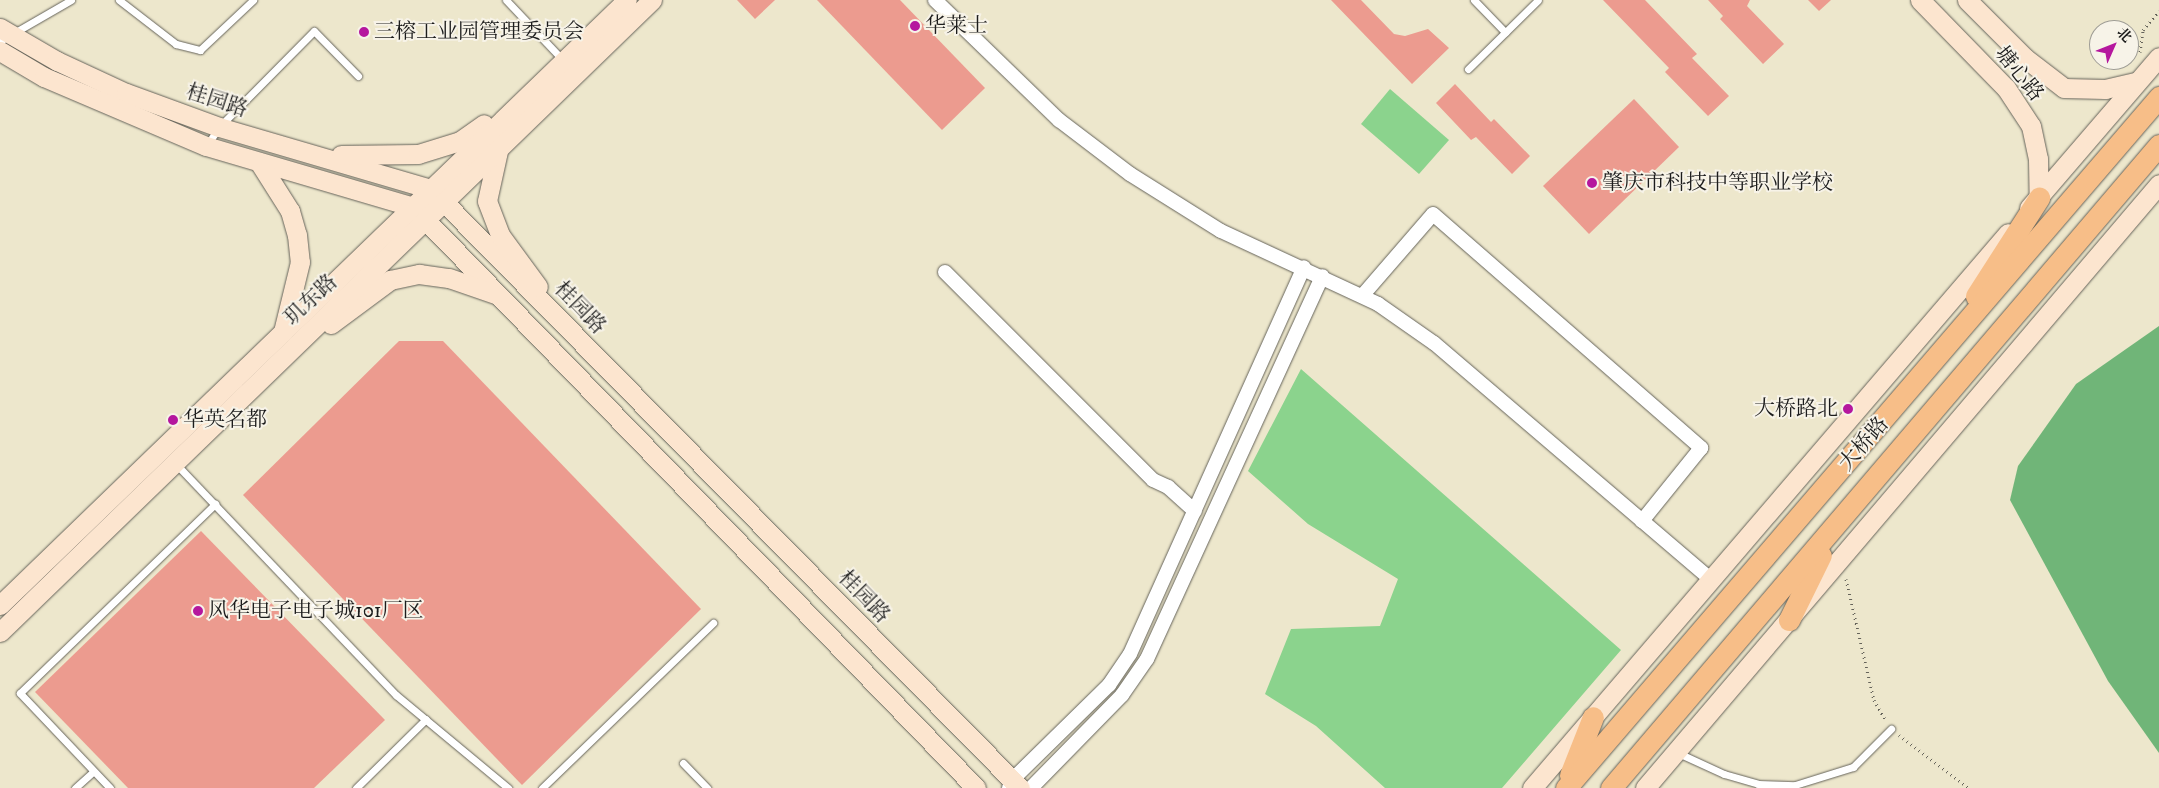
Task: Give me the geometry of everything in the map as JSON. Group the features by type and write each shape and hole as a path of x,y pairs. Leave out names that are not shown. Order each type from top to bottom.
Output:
{"main road":[{"name":"玑东路","path":"0,632 445,203 499,148 626,0"},
{"name":"玑东路","path":"0,605 514,108 570,67 652,0"},
{"name":"塘心路","path":"1920,0 2006,88 2031,126 2038,159 2039,198"},
{"name":"塘心路","path":"1967,0 2024,58 2064,88 2106,89 2136,82"},
{"name":"桂园路","path":"4,34 126,93 218,127 431,189 1014,785"},
{"path":"0,51 52,80 206,146 412,207 976,788"},
{"path":"1532,788 2159,57"},
{"name":"大桥路","path":"1565,788 1938,358 2159,97"},
{"path":"310,154 375,157 418,154 460,141 494,117 514,108"},
{"name":"大桥路","path":"1611,788 2159,145"},
{"path":"499,148 487,201 500,235 524,263 554,314"},
{"path":"259,162 290,210 297,235 300,262 283,332"},
{"path":"1645,788 2159,184"},
{"path":"1938,358 2039,198"},
{"path":"304,337 342,318 390,280 426,275 449,278 498,295"},
{"path":"1789,620 1835,527"},
{"path":"1565,788 1593,717"}],"street":[{"path":"935,0 983,50 1059,120 1130,174 1220,231 1304,267 1362,296 1434,343 1710,579"},
{"path":"1362,296 1433,214 1701,448 1642,521"},
{"path":"1014,785 1109,685 1140,636 1304,267"},
{"path":"945,272 1152,480 1168,487 1195,511"},
{"path":"1031,788 1122,695 1147,659 1322,276"}],"lane":[{"path":"4,34 71,0"},
{"path":"119,0 176,44 200,50 253,0"},
{"path":"506,0 570,67"},
{"path":"1474,0 1505,32"},
{"path":"1468,69 1538,0"},
{"path":"206,146 218,127 314,31 358,76"},
{"path":"175,463 396,695 508,788"},
{"path":"110,788 20,693 215,504"},
{"path":"542,788 713,622"},
{"path":"356,788 426,719"},
{"path":"1676,752 1724,774 1758,784 1795,786 1853,767 1892,729"},
{"path":"683,763 707,788"},
{"path":"75,788 94,771"}],"path":[{"path":"2143,30 2159,11"},
{"path":"1842,558 1874,700 1892,729 1969,788"}],"green space":[{"path":"1390,89 1449,140 1419,174 1361,124"},
{"path":"2159,326 2159,753 2108,681 2010,500 2018,466 2076,384"},
{"path":"1301,369 1621,650 1502,788 1385,788 1316,726 1265,694 1291,629 1380,626 1398,579 1308,524 1248,471"}],"building":[{"path":"737,0 775,0 755,19"},
{"path":"817,0 900,0 985,88 942,130"},
{"path":"1331,0 1361,0 1394,34 1405,36 1428,29 1449,48 1412,84"},
{"path":"1603,0 1645,0 1697,54 1692,58 1729,96 1708,116 1665,72 1669,68"},
{"path":"1708,0 1750,0 1747,6 1784,44 1763,64 1720,19 1723,16"},
{"path":"1808,0 1831,0 1819,11"},
{"path":"1455,84 1491,122 1494,119 1530,156 1512,174 1476,137 1471,140 1436,103"},
{"path":"1634,99 1679,147 1589,234 1543,186"},
{"path":"399,341 443,341 701,609 522,785 243,495"},
{"name":"风华电子电子城101厂区","path":"201,531 385,720 314,788 128,788 35,692"}],"place":[{"name":"华莱士","path":"915,26"},
{"name":"三榕工业园管理委员会","path":"364,32"},
{"name":"肇庆市科技中等职业学校","path":"1592,183"},
{"name":"大桥路北","path":"1848,409"},
{"name":"华英名都","path":"173,420"},
{"name":"风华电子电子城101厂区","path":"198,611"}]}
